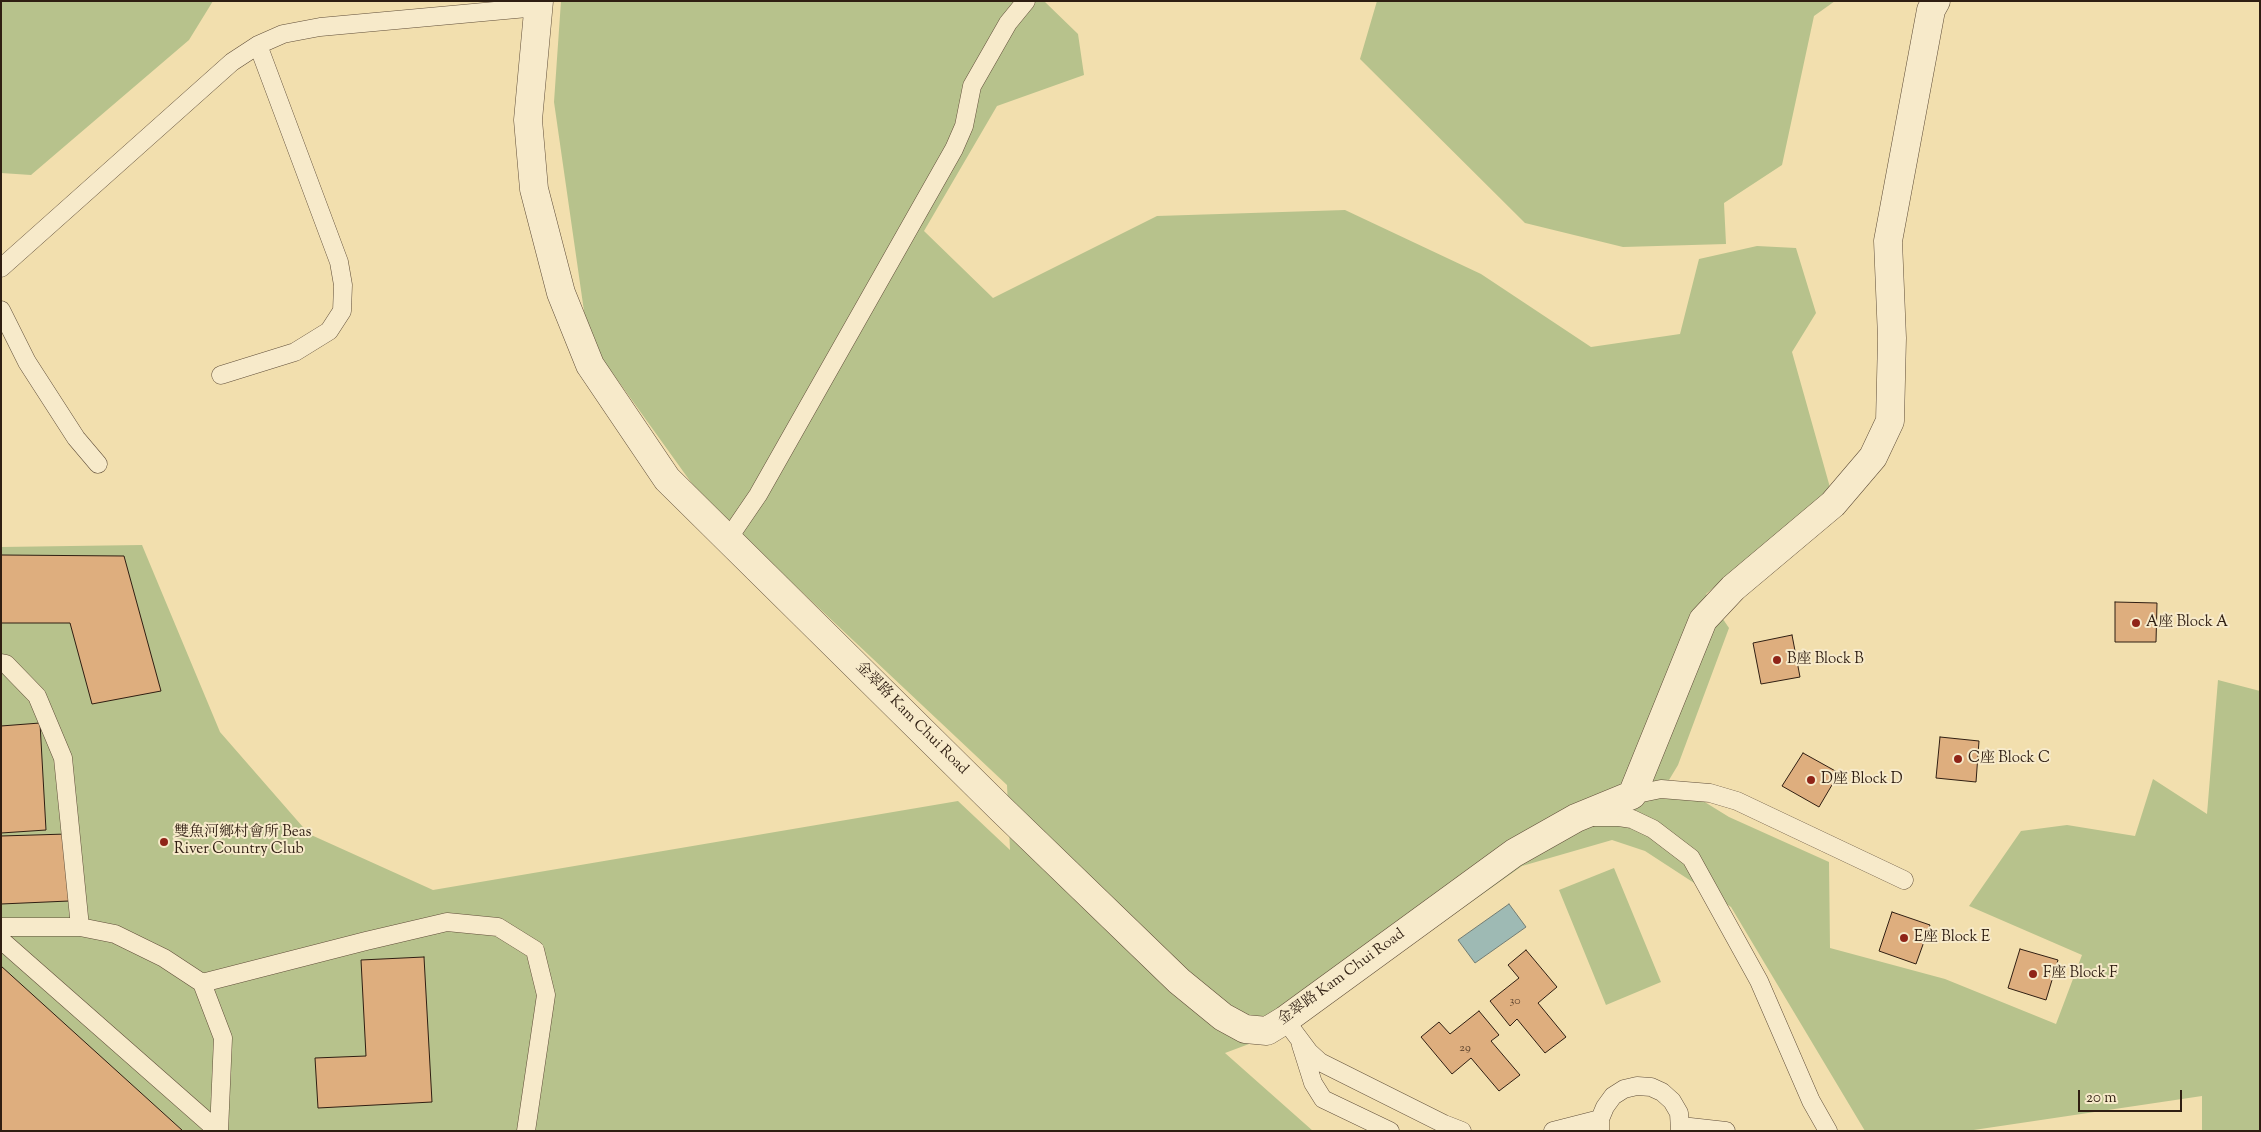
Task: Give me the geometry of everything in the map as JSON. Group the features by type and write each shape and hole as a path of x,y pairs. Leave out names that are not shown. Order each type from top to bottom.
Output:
{"street":[{"path":"1632,795 1703,620 1733,588 1833,504 1873,457 1890,421 1892,338 1888,241 1930,10 1936,1"},
{"name":"金翠路 Kam Chui Road","path":"539,4 528,120 534,189 561,293 590,365 636,435 667,479 728,540 1179,981 1223,1017 1244,1029 1267,1031 1292,1029 1514,853 1576,818 1632,795"}],"lane":[{"path":"728,540 758,495 954,149 964,126 972,86 1008,23 1026,1"},
{"path":"1,268 232,62 258,45 283,34 320,27 539,4"},
{"path":"221,376 295,352 328,331 342,311 343,285 339,262 258,45"},
{"path":"1,310 32,369 76,438 98,464"},
{"path":"1,663 6,664 37,696 63,758 80,927"},
{"path":"1632,795 1661,789 1710,793 1737,801 1904,880"},
{"path":"1576,818 1619,817 1632,820 1653,829 1691,858 1758,981 1810,1101 1828,1131"},
{"path":"202,983 448,922 498,928 535,950 546,996 526,1131"},
{"path":"1,927 80,927 115,934 164,958 202,983 223,1038 219,1131"},
{"path":"1,940 219,1131"},
{"path":"1292,1029 1309,1052 1320,1062 1434,1125 1462,1131"},
{"path":"1292,1029 1313,1084 1323,1100 1390,1131"},
{"path":"1553,1131 1600,1125 1604,1107 1613,1096 1624,1089 1637,1086 1651,1087 1668,1097 1679,1113 1681,1128 1726,1131"}],"green space":[{"path":"1,1 213,1 189,40 31,175 1,173"},
{"path":"561,1 1044,1 1078,34 1084,75 997,106 924,231 993,298 1157,216 1345,210 1481,274 1591,347 1680,334 1699,259 1757,246 1796,248 1816,313 1792,352 1831,491 1706,594 1729,628 1678,765 1669,780 1729,817 1829,862 1830,948 1945,979 2056,1024 2082,955 1969,906 2021,831 2067,825 2135,836 2153,779 2207,814 2218,680 2260,691 2260,1131 2202,1131 2202,1096 1967,1131 1865,1131 1731,907 1645,851 1612,840 1522,866 1297,1026 1225,1053 1313,1131 1,1131 1,547 142,545 220,732 309,834 433,890 958,801 1010,850 1007,785 703,499 588,339 554,102"},
{"path":"1377,1 1835,1 1814,16 1782,165 1724,203 1726,244 1623,247 1525,223 1360,59"},
{"path":"1614,868 1661,982 1606,1005 1559,890"}],"water":[{"path":"1509,904 1526,927 1475,963 1458,940"}],"building":[{"path":"1,555 124,556 161,691 92,704 70,623 1,623"},
{"name":"A座 Block A","path":"2115,602 2157,603 2156,642 2115,642"},
{"name":"B座 Block B","path":"1792,635 1800,677 1761,684 1753,643"},
{"path":"40,723 46,830 1,833 1,726"},
{"name":"C座 Block C","path":"1940,737 1979,741 1976,782 1936,778"},
{"name":"D座 Block D","path":"1803,753 1839,773 1819,807 1782,786"},
{"path":"67,834 69,901 1,904 1,836"},
{"name":"E座 Block E","path":"1892,912 1930,925 1916,964 1879,951"},
{"name":"F座 Block F","path":"2020,949 2058,960 2046,1000 2008,988"},
{"path":"1526,950 1557,987 1538,1003 1566,1037 1545,1053 1517,1019 1510,1026 1490,1001 1519,978 1508,965"},
{"path":"424,957 432,1102 318,1108 315,1058 366,1056 361,960"},
{"path":"1,966 183,1131 1,1131"},
{"path":"1479,1011 1499,1035 1491,1041 1520,1075 1499,1091 1471,1058 1452,1074 1421,1037 1439,1022 1450,1034"}],"place":[{"name":"A座 Block A","path":"2136,623"},
{"name":"B座 Block B","path":"1777,660"},
{"name":"C座 Block C","path":"1958,759"},
{"name":"D座 Block D","path":"1811,780"},
{"name":"雙魚河鄉村會所 Beas River Country Club","path":"164,842"},
{"name":"E座 Block E","path":"1904,938"},
{"name":"F座 Block F","path":"2033,974"}]}
